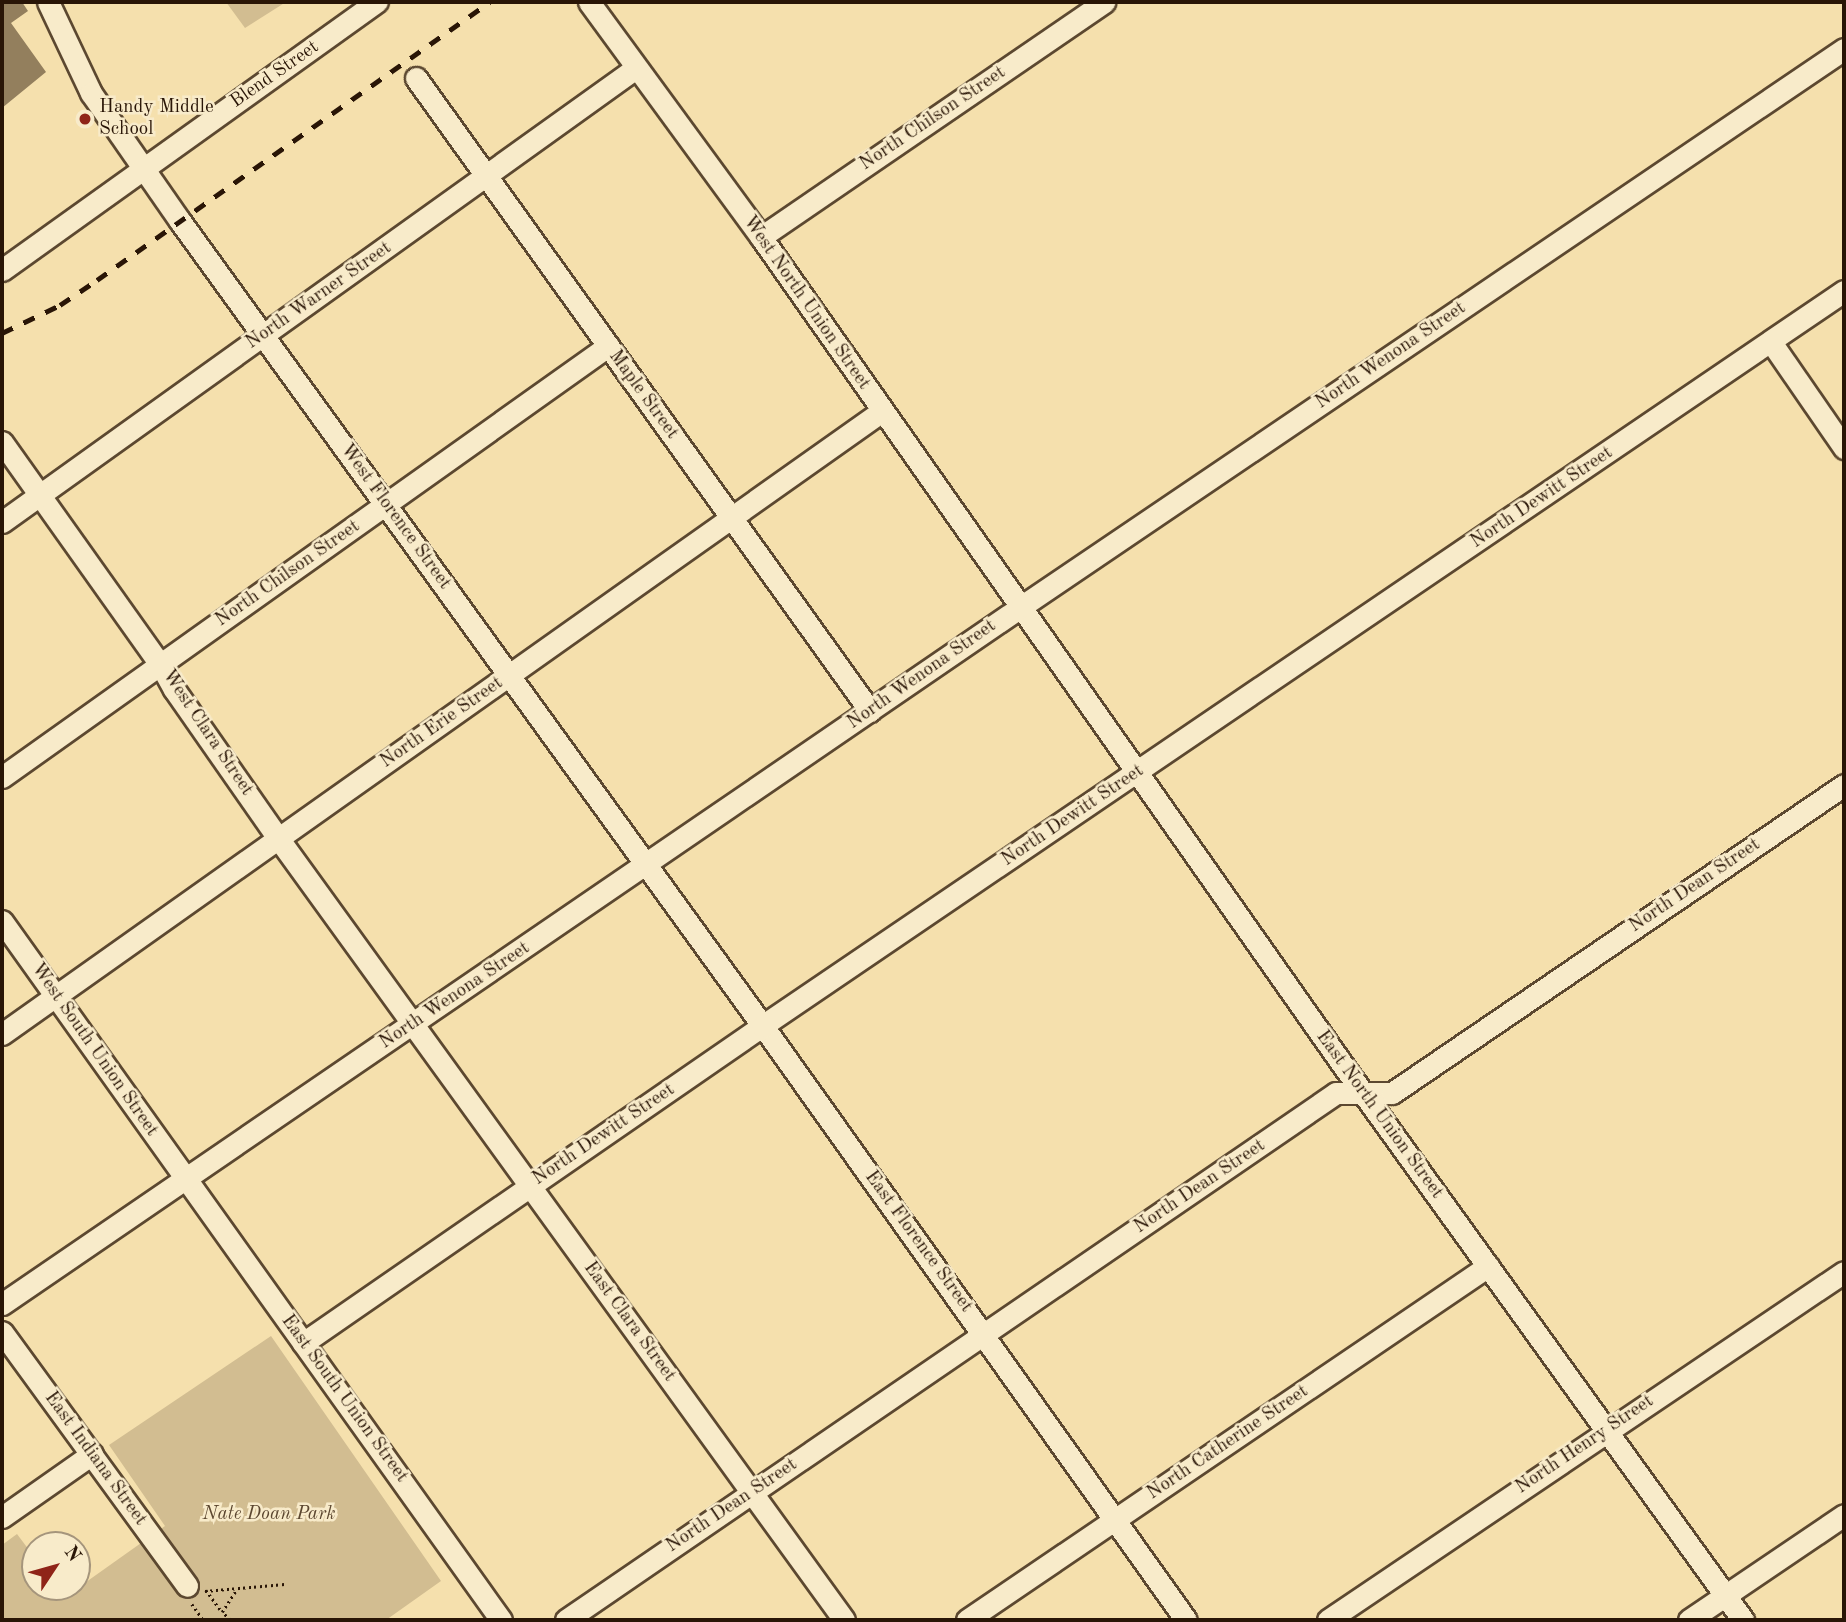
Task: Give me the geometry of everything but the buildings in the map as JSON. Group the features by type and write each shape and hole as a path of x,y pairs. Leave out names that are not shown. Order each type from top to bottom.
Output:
{"street":[{"name":"West Florence Street","path":"48,2 91,93 645,867"},
{"name":"Blend Street","path":"2,270 377,2"},
{"name":"West North Union Street","path":"589,2 761,237 1022,606"},
{"name":"North Chilson Street","path":"761,237 1104,2"},
{"name":"North Wenona Street","path":"2,1304 645,867 1022,606 1844,49"},
{"name":"North Warner Street","path":"2,522 636,68"},
{"name":"Maple Street","path":"416,78 870,711"},
{"name":"North Dewitt Street","path":"303,1343 762,1026 1137,774 1844,291"},
{"path":"1771,342 1844,448"},
{"name":"North Chilson Street","path":"2,777 608,346"},
{"name":"North Erie Street","path":"2,1034 882,411"},
{"name":"West Clara Street","path":"2,442 160,664 174,689 278,838 414,1024"},
{"name":"East North Union Street","path":"1022,606 1363,1094 1742,1620"},
{"name":"North Dean Street","path":"566,1620 1336,1093 1392,1093 1844,785"},
{"name":"East Florence Street","path":"645,867 762,1026 1186,1620"},
{"name":"West South Union Street","path":"2,921 186,1180"},
{"name":"East Clara Street","path":"414,1024 844,1620"},
{"name":"East South Union Street","path":"186,1180 501,1620"},
{"name":"North Catherine Street","path":"967,1620 1488,1266"},
{"name":"North Henry Street","path":"1328,1620 1604,1431 1844,1272"},
{"name":"East Indiana Street","path":"2,1332 195,1592"},
{"path":"2,1517 92,1454"},
{"path":"1689,1620 1844,1516"}],"path":[{"path":"195,1592 285,1584"},
{"path":"222,1612 237,1589"},
{"path":"195,1592 230,1620"},
{"path":"195,1592 203,1620"}],"green space":[{"path":"226,2 286,2 245,28"},
{"name":"Nate Doan Park","path":"271,1336 441,1581 386,1620 2,1620 2,1545 17,1534 21,1539 21,1601 91,1601 91,1579 165,1526 109,1445"}],"railway":[{"path":"2,333 60,305 97,280 489,2"}],"place":[{"name":"Handy Middle School","path":"85,119"}]}
